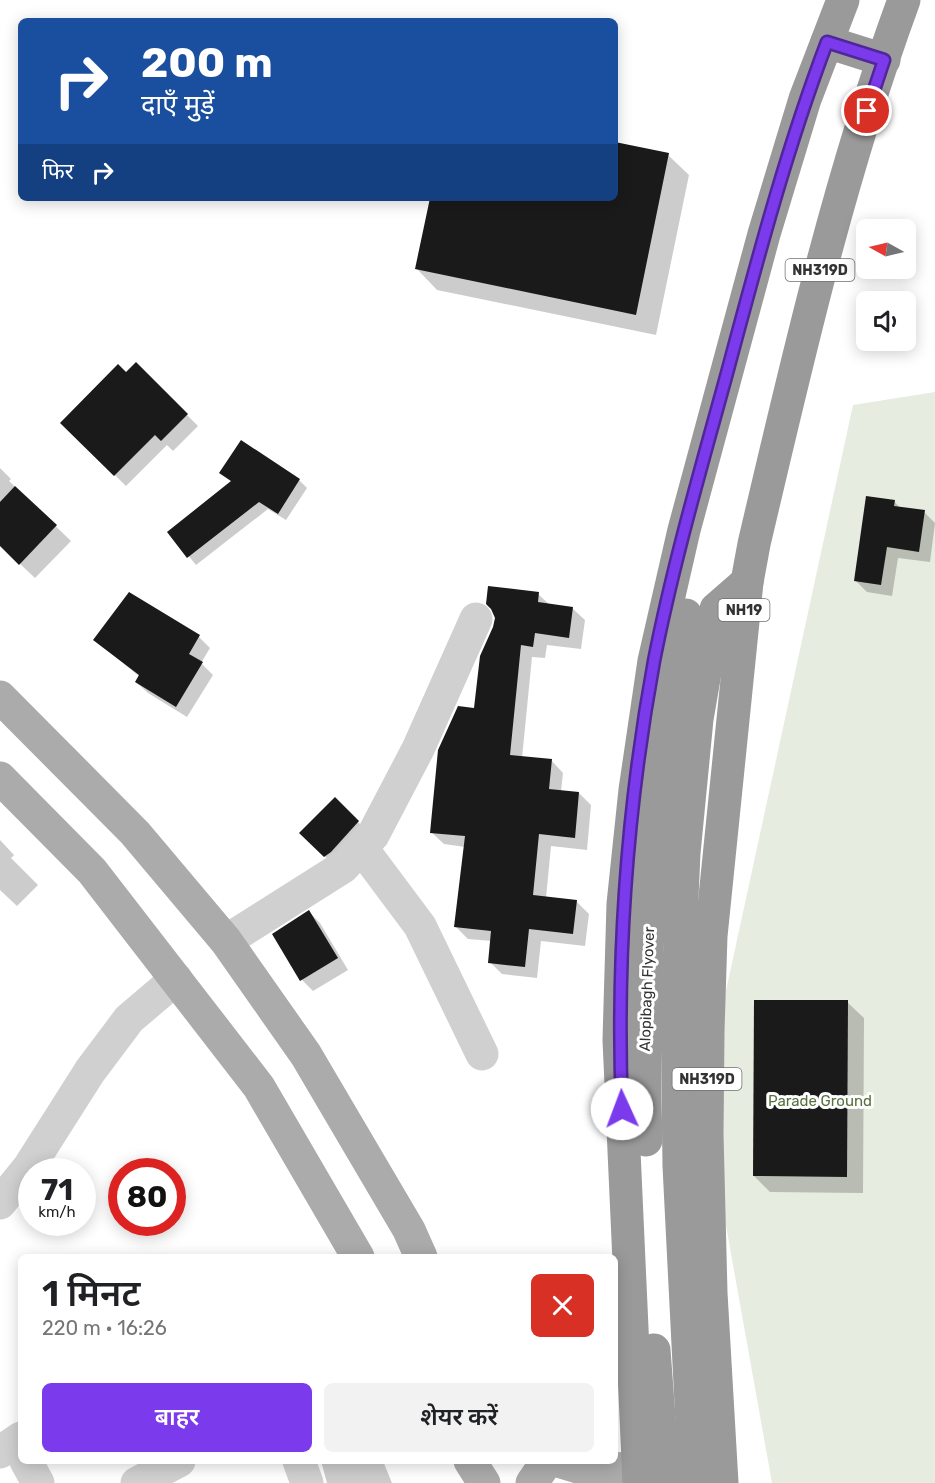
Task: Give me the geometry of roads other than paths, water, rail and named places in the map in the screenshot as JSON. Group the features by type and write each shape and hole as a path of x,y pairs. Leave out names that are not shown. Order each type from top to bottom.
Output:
{"highway":[{"path":"647,1478 624,1331 619,1040 623,904 635,790 654,661 675,571 764,234 805,99 843,0"},
{"name":"NH319D","path":"754,544 809,308 853,153 904,0"},
{"path":"827,42 884,60"},
{"name":"NH19","path":"737,676 747,582 754,544"},
{"path":"675,571 702,607 747,582"},
{"name":"Alopibagh Flyover","path":"647,1478 654,1353 645,1099 645,991 657,816 668,721 702,607"},
{"name":"Alopibagh Flyover","path":"695,1483 679,1178 677,1010 684,854 698,719 702,607"},
{"name":"NH319D","path":"722,1483 711,1293 707,1134 708,1031 711,936 737,676"}],"main road":[{"path":"4,709 135,833 226,941 306,1055 409,1230 420,1254"},
{"path":"0,778 92,871 259,1087 356,1254"},
{"path":"472,1464 484,1483"},
{"path":"532,1483 544,1464"},
{"path":"568,1464 647,1478"}],"street":[{"path":"226,941 343,867 373,835 418,749 476,619"},
{"path":"361,847 420,926 482,1054"},
{"path":"0,1203 29,1167 90,1071 129,1019 176,979"},
{"path":"26,1464 38,1483"},
{"path":"136,1483 173,1464"},
{"path":"300,1464 307,1483"}],"park label":[{"name":"Parade Ground","path":"820,1101"}]}
